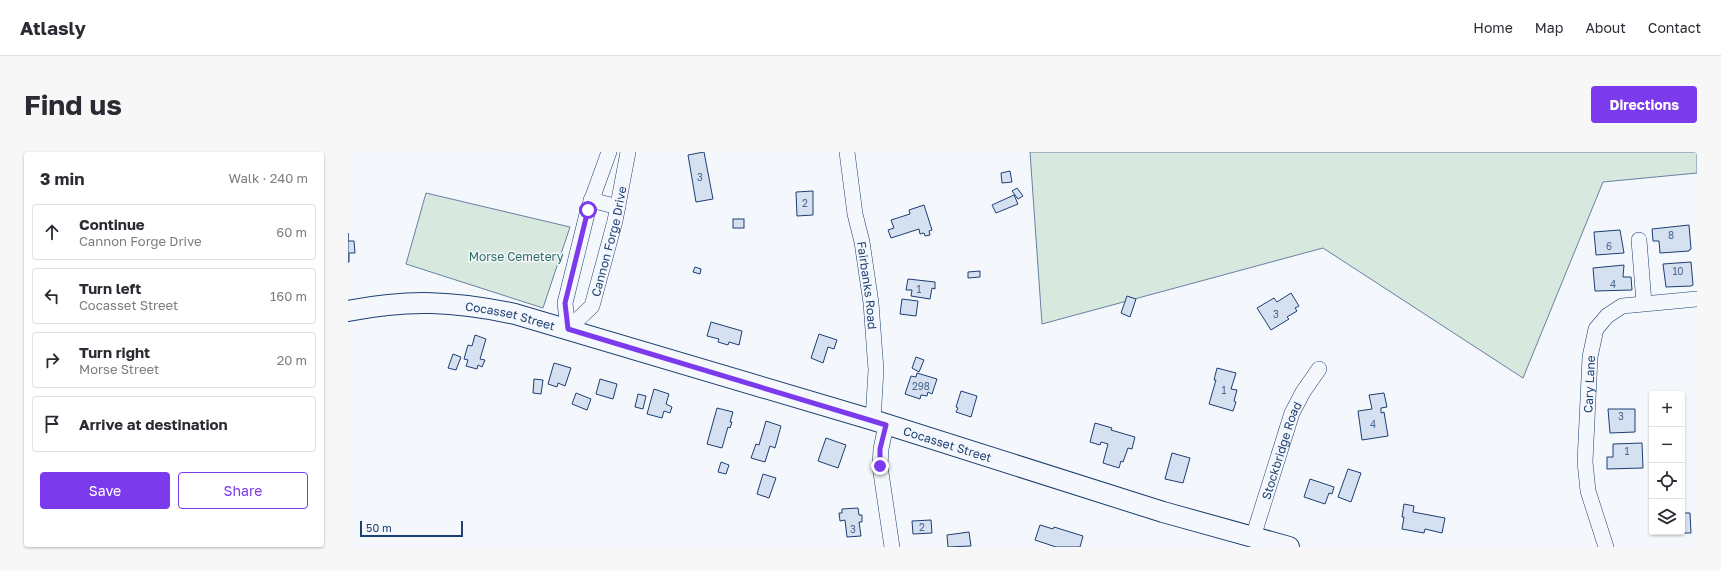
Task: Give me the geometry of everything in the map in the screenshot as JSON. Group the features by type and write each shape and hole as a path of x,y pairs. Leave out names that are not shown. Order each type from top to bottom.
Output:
{"main road":[{"name":"Cocasset Street","path":"348,311 373,306 415,302 464,305 515,314 880,423 1163,512 1253,537 1278,546"}],"street":[{"name":"Cannon Forge Drive","path":"568,329 565,303 591,200 609,152"},
{"name":"Cannon Forge Drive","path":"568,329 592,306 618,208 628,152"},
{"name":"Fairbanks Road","path":"847,152 855,214 862,242 871,304 880,423 880,466 892,547"},
{"path":"591,200 618,208"},
{"path":"1639,240 1644,303"},
{"name":"Cary Lane","path":"1606,547 1588,491 1585,462 1592,346 1596,329 1610,313 1622,306 1697,299"},
{"name":"Stockbridge Road","path":"1253,537 1292,413 1303,392 1318,369"}],"green space":[{"path":"1030,152 1697,152 1697,173 1603,182 1523,378 1323,248 1042,324"},
{"name":"Morse Cemetery","path":"426,193 570,227 543,308 406,264"}],"building":[{"path":"704,152 713,199 696,202 688,155"},
{"path":"1010,171 1012,182 1002,183 1001,173"},
{"path":"1017,188 1023,196 1018,199 1012,191"},
{"path":"813,191 813,215 797,216 796,192"},
{"path":"1014,195 1018,204 996,213 992,205"},
{"path":"924,205 932,230 929,231 930,235 925,236 924,233 920,234 919,229 891,238 888,230 894,228 891,220 910,214 909,210"},
{"path":"733,219 744,219 744,228 733,228"},
{"path":"1689,225 1691,249 1689,251 1660,253 1659,241 1653,241 1652,229"},
{"path":"1620,230 1624,253 1596,255 1594,232"},
{"path":"348,241 354,241 355,253 349,253 349,262 348,262"},
{"path":"1691,262 1693,285 1666,287 1663,264"},
{"path":"1624,265 1623,277 1631,277 1632,290 1595,291 1593,268"},
{"path":"695,267 701,269 700,274 693,272"},
{"path":"980,271 980,277 968,278 968,272"},
{"path":"908,279 935,282 935,289 932,288 930,299 911,296 912,290 906,290"},
{"path":"1291,293 1299,306 1295,308 1297,311 1287,317 1289,319 1271,330 1257,308 1274,298 1277,302"},
{"path":"1127,296 1136,299 1130,317 1121,313"},
{"path":"902,299 918,301 916,316 900,314"},
{"path":"711,322 742,331 739,345 729,342 728,345 718,342 719,339 707,336"},
{"path":"819,334 837,340 834,349 828,347 823,363 811,358"},
{"path":"475,335 486,339 480,359 485,360 482,367 478,365 477,369 466,366 468,360 464,359 468,345 472,346"},
{"path":"453,354 461,357 456,370 448,368"},
{"path":"916,357 924,360 919,372 912,368"},
{"path":"554,363 571,368 565,386 558,383 557,387 548,384"},
{"path":"1217,368 1236,373 1231,389 1237,390 1234,401 1236,402 1233,411 1209,404 1216,380 1214,380"},
{"path":"917,373 937,379 932,394 928,392 927,396 921,395 920,399 905,394 911,376 916,377"},
{"path":"534,379 543,380 541,394 533,393"},
{"path":"600,379 617,384 613,399 596,394"},
{"path":"654,389 669,394 666,404 672,407 670,413 664,411 662,418 647,414"},
{"path":"961,391 977,396 971,417 956,412"},
{"path":"576,393 591,399 587,410 572,404"},
{"path":"1384,393 1387,407 1381,408 1381,413 1384,412 1388,436 1362,440 1358,411 1372,409 1369,395"},
{"path":"638,394 646,396 643,409 635,407"},
{"path":"717,408 733,412 730,422 732,422 730,428 728,427 722,448 707,444"},
{"path":"1608,409 1635,409 1635,432 1610,433"},
{"path":"766,421 781,426 775,448 770,446 765,462 751,458 756,444 759,445"},
{"path":"1095,423 1112,428 1111,430 1135,437 1132,449 1128,448 1119,468 1103,463 1108,444 1101,442 1100,445 1090,442"},
{"path":"826,438 846,445 838,468 818,461"},
{"path":"1642,443 1643,468 1607,469 1607,457 1613,457 1613,444"},
{"path":"1172,453 1190,458 1183,483 1165,479"},
{"path":"721,462 729,465 726,474 718,472"},
{"path":"1348,469 1361,473 1351,502 1338,497"},
{"path":"763,474 776,478 769,498 757,494"},
{"path":"1310,479 1334,487 1332,494 1329,493 1325,504 1304,497"},
{"path":"1404,504 1414,506 1413,512 1445,518 1442,533 1425,529 1424,533 1402,529"},
{"path":"858,508 859,515 862,515 862,522 859,522 861,536 847,537 845,520 840,521 839,513 842,513 842,509"},
{"path":"1685,513 1690,513 1691,533 1685,533"},
{"path":"931,520 932,533 913,534 912,521"},
{"path":"1040,525 1053,529 1054,527 1083,536 1080,547 1056,547 1035,540"},
{"path":"969,532 971,546 948,547 947,535"}],"route":[{"path":"588,210 565,303 568,329 886,425 880,449 880,466"}]}
